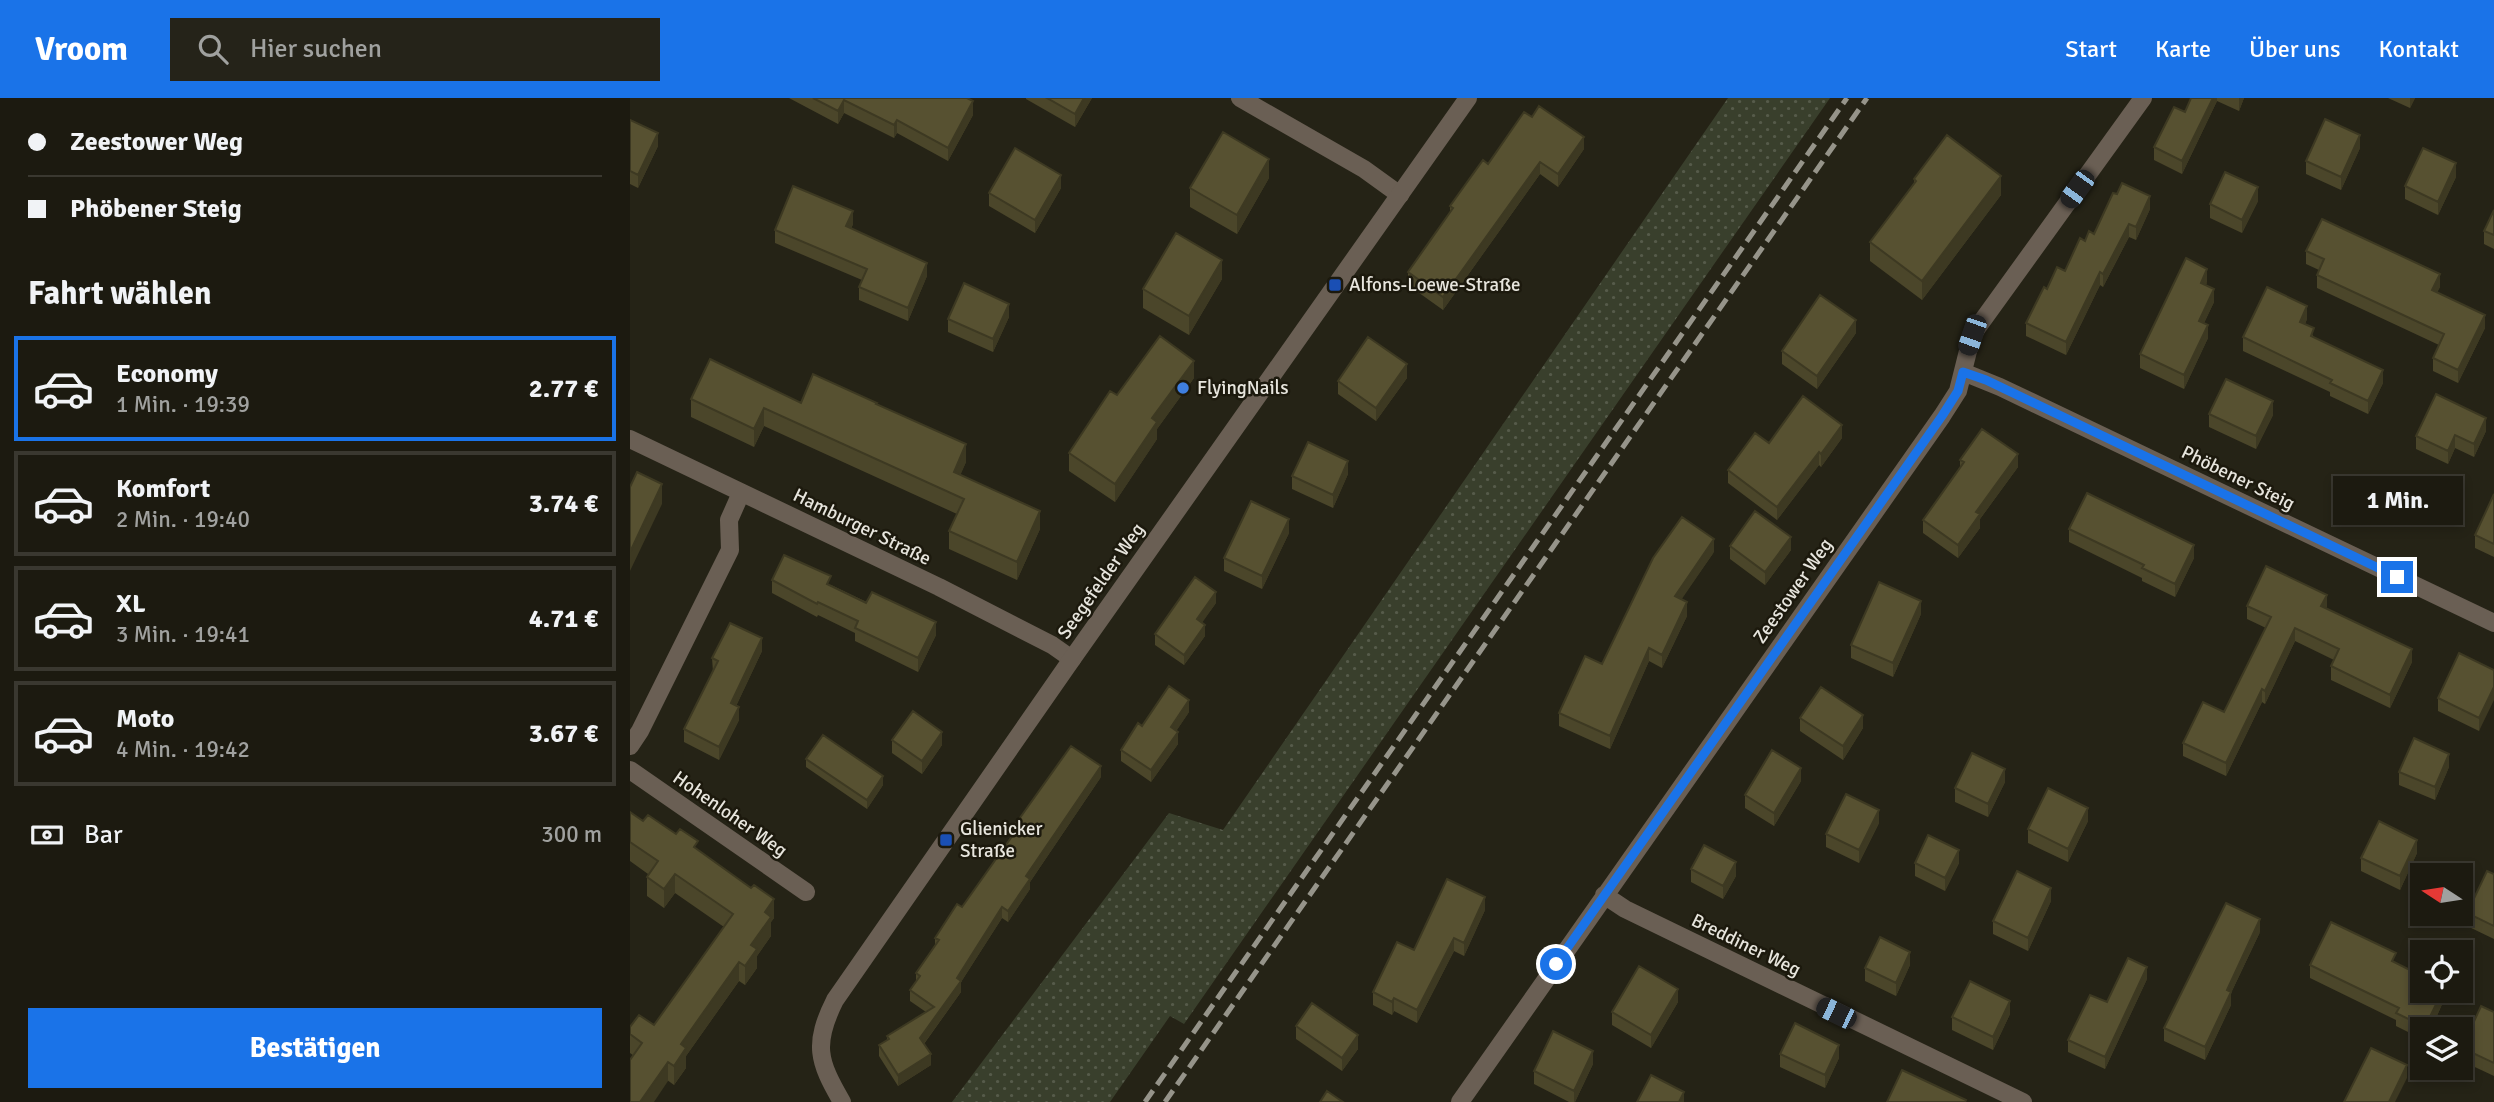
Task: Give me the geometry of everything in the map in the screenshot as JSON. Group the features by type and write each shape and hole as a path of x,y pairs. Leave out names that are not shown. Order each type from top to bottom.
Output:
{"street":[{"path":"1240,98 1364,169 1400,195"},
{"name":"Seegefelder Weg","path":"842,1102 826,1073 820,1045 824,1023 835,1000 1468,98"},
{"name":"Zeestower Weg","path":"1460,1102 1942,416 1958,391 1972,335 2143,98"},
{"name":"Phöbener Steig","path":"1963,372 1986,380 2494,623"},
{"name":"Hamburger Straße","path":"630,439 939,587 1052,645 1072,659"},
{"path":"630,746 730,550 729,520 741,493"},
{"name":"Hohenloher Weg","path":"630,770 806,892"},
{"name":"Breddiner Weg","path":"1604,895 1637,915 2023,1102"}],"green space":[{"path":"1728,98 1830,98 1184,1024 1170,1016 1110,1102 952,1102 1169,813 1223,830"}],"building":[{"path":"813,98 967,98 973,101 948,148 897,120 894,125 844,100 838,111"},
{"path":"1047,98 1084,98 1075,114"},
{"path":"2191,98 2213,98 2182,161 2154,147 2174,107 2185,112"},
{"path":"1539,106 1584,137 1558,174 1540,162 1443,297 1408,272 1483,160 1488,164 1524,112 1532,117"},
{"path":"2325,119 2360,135 2341,177 2306,161"},
{"path":"630,120 658,133 638,175 630,171"},
{"path":"1223,132 1269,159 1237,215 1190,188"},
{"path":"1947,135 2001,176 1922,281 1870,242"},
{"path":"1015,148 1061,175 1035,220 989,193"},
{"path":"2423,148 2456,163 2438,202 2405,186"},
{"path":"2225,172 2258,187 2242,220 2210,204"},
{"path":"2122,183 2150,196 2136,227 2129,224 2103,274 2100,272 2066,342 2026,323 2057,267 2065,271 2080,238 2085,241 2089,231 2094,234 2113,193 2117,194"},
{"path":"793,186 853,211 846,226 927,263 908,308 859,287 867,269 775,230"},
{"path":"2494,210 2494,235 2484,231"},
{"path":"2322,219 2440,274 2432,290 2485,315 2458,370 2433,358 2444,334 2317,275 2324,259 2306,251"},
{"path":"1176,233 1222,260 1189,316 1143,289"},
{"path":"2186,258 2207,269 2201,283 2214,289 2199,321 2208,325 2184,375 2140,354"},
{"path":"964,283 1009,304 993,339 948,319"},
{"path":"2267,287 2307,306 2300,322 2314,328 2311,336 2383,370 2368,401 2330,383 2332,380 2243,337"},
{"path":"1820,295 1856,320 1817,376 1782,351"},
{"path":"1160,336 1194,361 1152,418 1157,422 1115,484 1069,453 1110,391 1117,395"},
{"path":"1368,337 1407,364 1376,408 1338,381"},
{"path":"710,359 801,403 813,374 966,444 954,472 1040,511 1017,562 949,531 964,499 764,408 754,429 691,399"},
{"path":"2226,379 2273,401 2256,436 2209,414"},
{"path":"2436,394 2486,418 2474,444 2455,435 2448,451 2416,436"},
{"path":"1803,396 1842,425 1777,507 1728,470 1755,433 1769,443"},
{"path":"1982,429 2018,454 1976,512 1980,514 1958,545 1923,520 1964,462 1960,460"},
{"path":"1308,442 1348,461 1333,495 1292,476"},
{"path":"637,472 662,484 630,552 630,487"},
{"path":"2087,493 2194,545 2175,584 2142,568 2144,565 2069,529"},
{"path":"2494,494 2494,544 2475,535"},
{"path":"1251,501 1289,519 1262,576 1224,558"},
{"path":"1755,511 1791,537 1765,572 1730,546"},
{"path":"1682,517 1714,539 1675,596 1687,602 1662,655 1649,648 1610,736 1559,713 1585,656 1602,664 1653,558"},
{"path":"784,555 831,576 827,584 866,603 872,592 936,622 918,658 855,628 858,621 818,602 817,604 772,580"},
{"path":"2266,566 2327,595 2321,606 2412,649 2390,695 2331,666 2339,649 2295,628 2226,763 2183,743 2203,702 2224,712 2271,617 2247,606"},
{"path":"1195,577 1216,592 1197,619 1205,625 1184,655 1155,634"},
{"path":"1879,582 1921,601 1893,663 1851,645"},
{"path":"730,623 762,638 731,703 739,707 719,747 684,729 718,661 712,658"},
{"path":"2459,653 2494,670 2494,687 2479,718 2438,698"},
{"path":"1169,686 1189,700 1171,727 1178,732 1151,770 1121,750 1138,723 1142,726"},
{"path":"1821,687 1863,715 1843,746 1800,718"},
{"path":"913,711 942,732 922,761 892,740"},
{"path":"823,735 883,776 867,800 806,759"},
{"path":"2414,738 2449,754 2435,787 2399,772"},
{"path":"1071,746 1101,766 1026,876 1030,879 1008,911 1002,907 957,978 961,981 920,1038 931,1054 898,1075 879,1045 889,1039 887,1036 934,1007 910,990 920,976 916,973 939,940 935,938 957,904 962,907 1015,832 1012,829"},
{"path":"1772,750 1801,768 1774,813 1745,795"},
{"path":"1972,753 2005,769 1988,804 1955,788"},
{"path":"2048,788 2088,808 2068,849 2028,829"},
{"path":"1846,794 1879,810 1859,850 1826,834"},
{"path":"630,812 643,821 648,815 676,834 680,829 698,841 694,847 751,888 754,885 774,899 765,912 771,917 751,945 757,949 745,966 739,962 681,1044 686,1048 674,1066 668,1062 640,1102 630,1102 630,1060 642,1043 630,1034 630,1027 639,1015 654,1025 733,914 675,874 664,889 647,877 658,861 630,842"},
{"path":"2379,821 2417,840 2400,876 2361,858"},
{"path":"1928,835 1959,850 1945,878 1915,863"},
{"path":"1704,845 1736,862 1723,886 1691,869"},
{"path":"2017,871 2051,888 2028,938 1993,921"},
{"path":"2487,871 2494,874 2494,926 2473,916 2473,900"},
{"path":"1447,879 1485,897 1464,943 1454,938 1417,1010 1394,998 1392,1002 1373,992 1397,942 1414,950"},
{"path":"2226,903 2260,919 2227,990 2231,992 2205,1047 2164,1028"},
{"path":"2331,922 2396,953 2392,961 2410,970 2410,1003 2437,1003 2430,1017 2410,1017 2410,1020 2396,1013 2399,1008 2310,965"},
{"path":"1880,937 1910,952 1896,983 1865,968"},
{"path":"2128,958 2147,967 2105,1057 2068,1040 2090,995 2107,1002"},
{"path":"1639,966 1678,989 1651,1035 1612,1012"},
{"path":"1970,981 2010,1001 1993,1037 1952,1017"},
{"path":"1312,1003 1358,1035 1342,1058 1296,1026"},
{"path":"2481,1006 2494,1012 2494,1063 2473,1053 2473,1024"},
{"path":"1795,1023 1839,1045 1825,1075 1780,1054"},
{"path":"1553,1031 1593,1051 1574,1091 1534,1071"},
{"path":"2371,1048 2407,1065 2389,1102 2344,1102"},
{"path":"1902,1070 1966,1100 1887,1102"},
{"path":"1651,1075 1684,1092 1679,1102 1637,1102"},
{"path":"1327,1091 1343,1102 1320,1102"}],"railway":[{"path":"1145,1102 1847,98"},
{"path":"1165,1102 1867,98"}],"place":[{"name":"Alfons-Loewe-Straße","path":"1335,285"},
{"name":"FlyingNails","path":"1183,388"},
{"name":"Glienicker Straße","path":"946,840"}],"route":[{"path":"1556,964 1942,416 1958,391 1963,372 1986,380 2397,577"}]}
